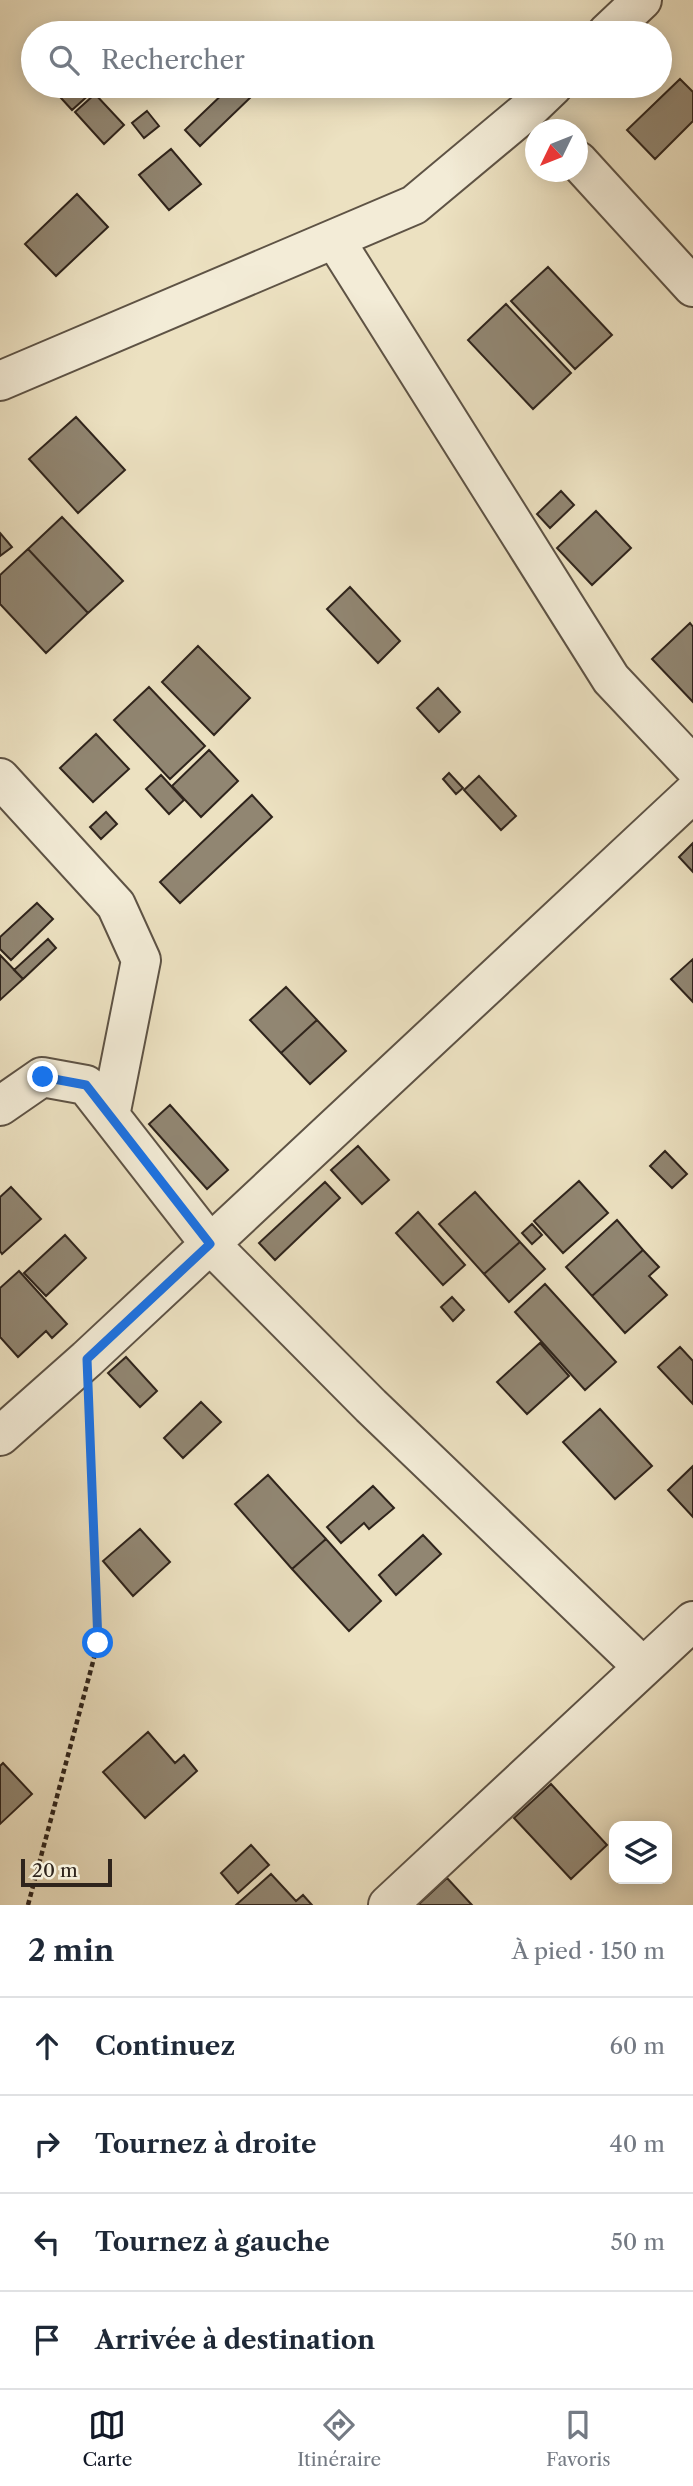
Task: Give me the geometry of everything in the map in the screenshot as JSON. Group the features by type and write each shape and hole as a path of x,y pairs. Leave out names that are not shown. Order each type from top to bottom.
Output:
{"street":[{"path":"620,21 642,0"},
{"path":"0,381 414,205 543,108"},
{"path":"588,172 693,287"},
{"path":"335,240 611,679 693,766"},
{"path":"0,778 116,905 141,960 110,1116"},
{"path":"0,1436 87,1359 693,793"},
{"path":"0,1106 43,1077 86,1085 210,1244 371,1406 643,1667"},
{"path":"388,1905 693,1621"}],"path":[{"path":"28,1905 98,1643 87,1359"}],"building":[{"path":"680,79 693,92 693,121 655,159 627,130 660,98 672,98 672,87"},
{"path":"61,98 85,98 72,110"},
{"path":"91,98 99,98 124,125 104,144 75,112"},
{"path":"218,98 250,98 200,146 185,130"},
{"path":"147,111 159,126 144,138 132,123"},
{"path":"171,149 201,184 169,210 139,175"},
{"path":"77,194 108,227 56,276 25,244"},
{"path":"548,267 612,335 575,369 511,301"},
{"path":"506,304 571,373 533,409 468,340"},
{"path":"76,417 125,470 78,513 29,459"},
{"path":"561,491 574,505 550,528 537,514"},
{"path":"596,511 631,548 592,585 557,548"},
{"path":"62,517 123,581 88,613 28,549"},
{"path":"0,533 12,547 0,556"},
{"path":"28,549 88,613 46,653 0,604 0,575"},
{"path":"350,587 400,641 378,663 327,609"},
{"path":"690,623 693,627 693,702 652,659"},
{"path":"198,646 250,698 214,735 162,682"},
{"path":"149,687 205,746 170,779 114,720"},
{"path":"438,688 460,712 439,732 417,708"},
{"path":"96,734 129,769 93,802 60,768"},
{"path":"209,750 238,781 201,817 172,786"},
{"path":"449,773 463,788 456,794 443,779"},
{"path":"161,775 184,800 169,814 146,789"},
{"path":"479,776 516,816 501,830 464,790"},
{"path":"252,795 272,817 180,903 160,882"},
{"path":"106,812 117,824 101,839 90,827"},
{"path":"693,843 693,872 679,857"},
{"path":"37,903 53,919 11,960 0,949 0,937"},
{"path":"48,939 56,948 23,979 14,970"},
{"path":"0,955 23,979 0,1000"},
{"path":"693,959 693,1002 671,979"},
{"path":"286,987 317,1020 281,1053 250,1020"},
{"path":"317,1020 346,1051 310,1084 281,1053"},
{"path":"170,1105 228,1170 207,1189 149,1124"},
{"path":"358,1146 389,1180 362,1204 331,1170"},
{"path":"665,1151 687,1174 672,1188 650,1166"},
{"path":"579,1181 608,1213 563,1253 534,1221"},
{"path":"325,1182 340,1198 275,1260 259,1243"},
{"path":"11,1187 41,1219 2,1254 0,1197"},
{"path":"475,1192 520,1242 484,1274 439,1224"},
{"path":"418,1212 465,1265 443,1285 396,1233"},
{"path":"617,1220 643,1250 592,1296 566,1267"},
{"path":"532,1224 542,1235 532,1244 522,1233"},
{"path":"65,1235 86,1258 46,1296 24,1273"},
{"path":"520,1242 545,1269 509,1302 484,1274"},
{"path":"643,1250 659,1267 649,1276 667,1295 625,1333 592,1296"},
{"path":"19,1271 67,1324 52,1338 46,1331 18,1357 0,1337 0,1288"},
{"path":"545,1284 616,1362 585,1390 515,1312"},
{"path":"452,1297 464,1310 453,1321 441,1307"},
{"path":"540,1343 569,1376 527,1414 497,1382"},
{"path":"680,1347 693,1361 693,1404 658,1367"},
{"path":"126,1357 157,1391 140,1407 108,1373"},
{"path":"201,1402 221,1422 183,1458 164,1438"},
{"path":"600,1409 652,1466 615,1499 563,1442"},
{"path":"693,1466 693,1517 668,1490"},
{"path":"268,1475 326,1539 292,1569 235,1504"},
{"path":"373,1486 394,1508 369,1529 364,1523 341,1543 327,1527"},
{"path":"140,1529 170,1562 133,1596 103,1561"},
{"path":"423,1535 441,1554 396,1595 379,1575"},
{"path":"326,1539 381,1601 349,1631 292,1569"},
{"path":"148,1732 175,1763 184,1755 197,1771 145,1818 103,1772"},
{"path":"3,1763 32,1794 0,1824 0,1766"},
{"path":"551,1784 607,1845 571,1879 514,1818"},
{"path":"251,1845 269,1865 238,1893 221,1873"},
{"path":"271,1874 296,1901 303,1895 312,1905 236,1905"},
{"path":"447,1878 472,1905 418,1905"}],"route":[{"path":"43,1077 86,1085 210,1244 87,1359 98,1643"}]}
